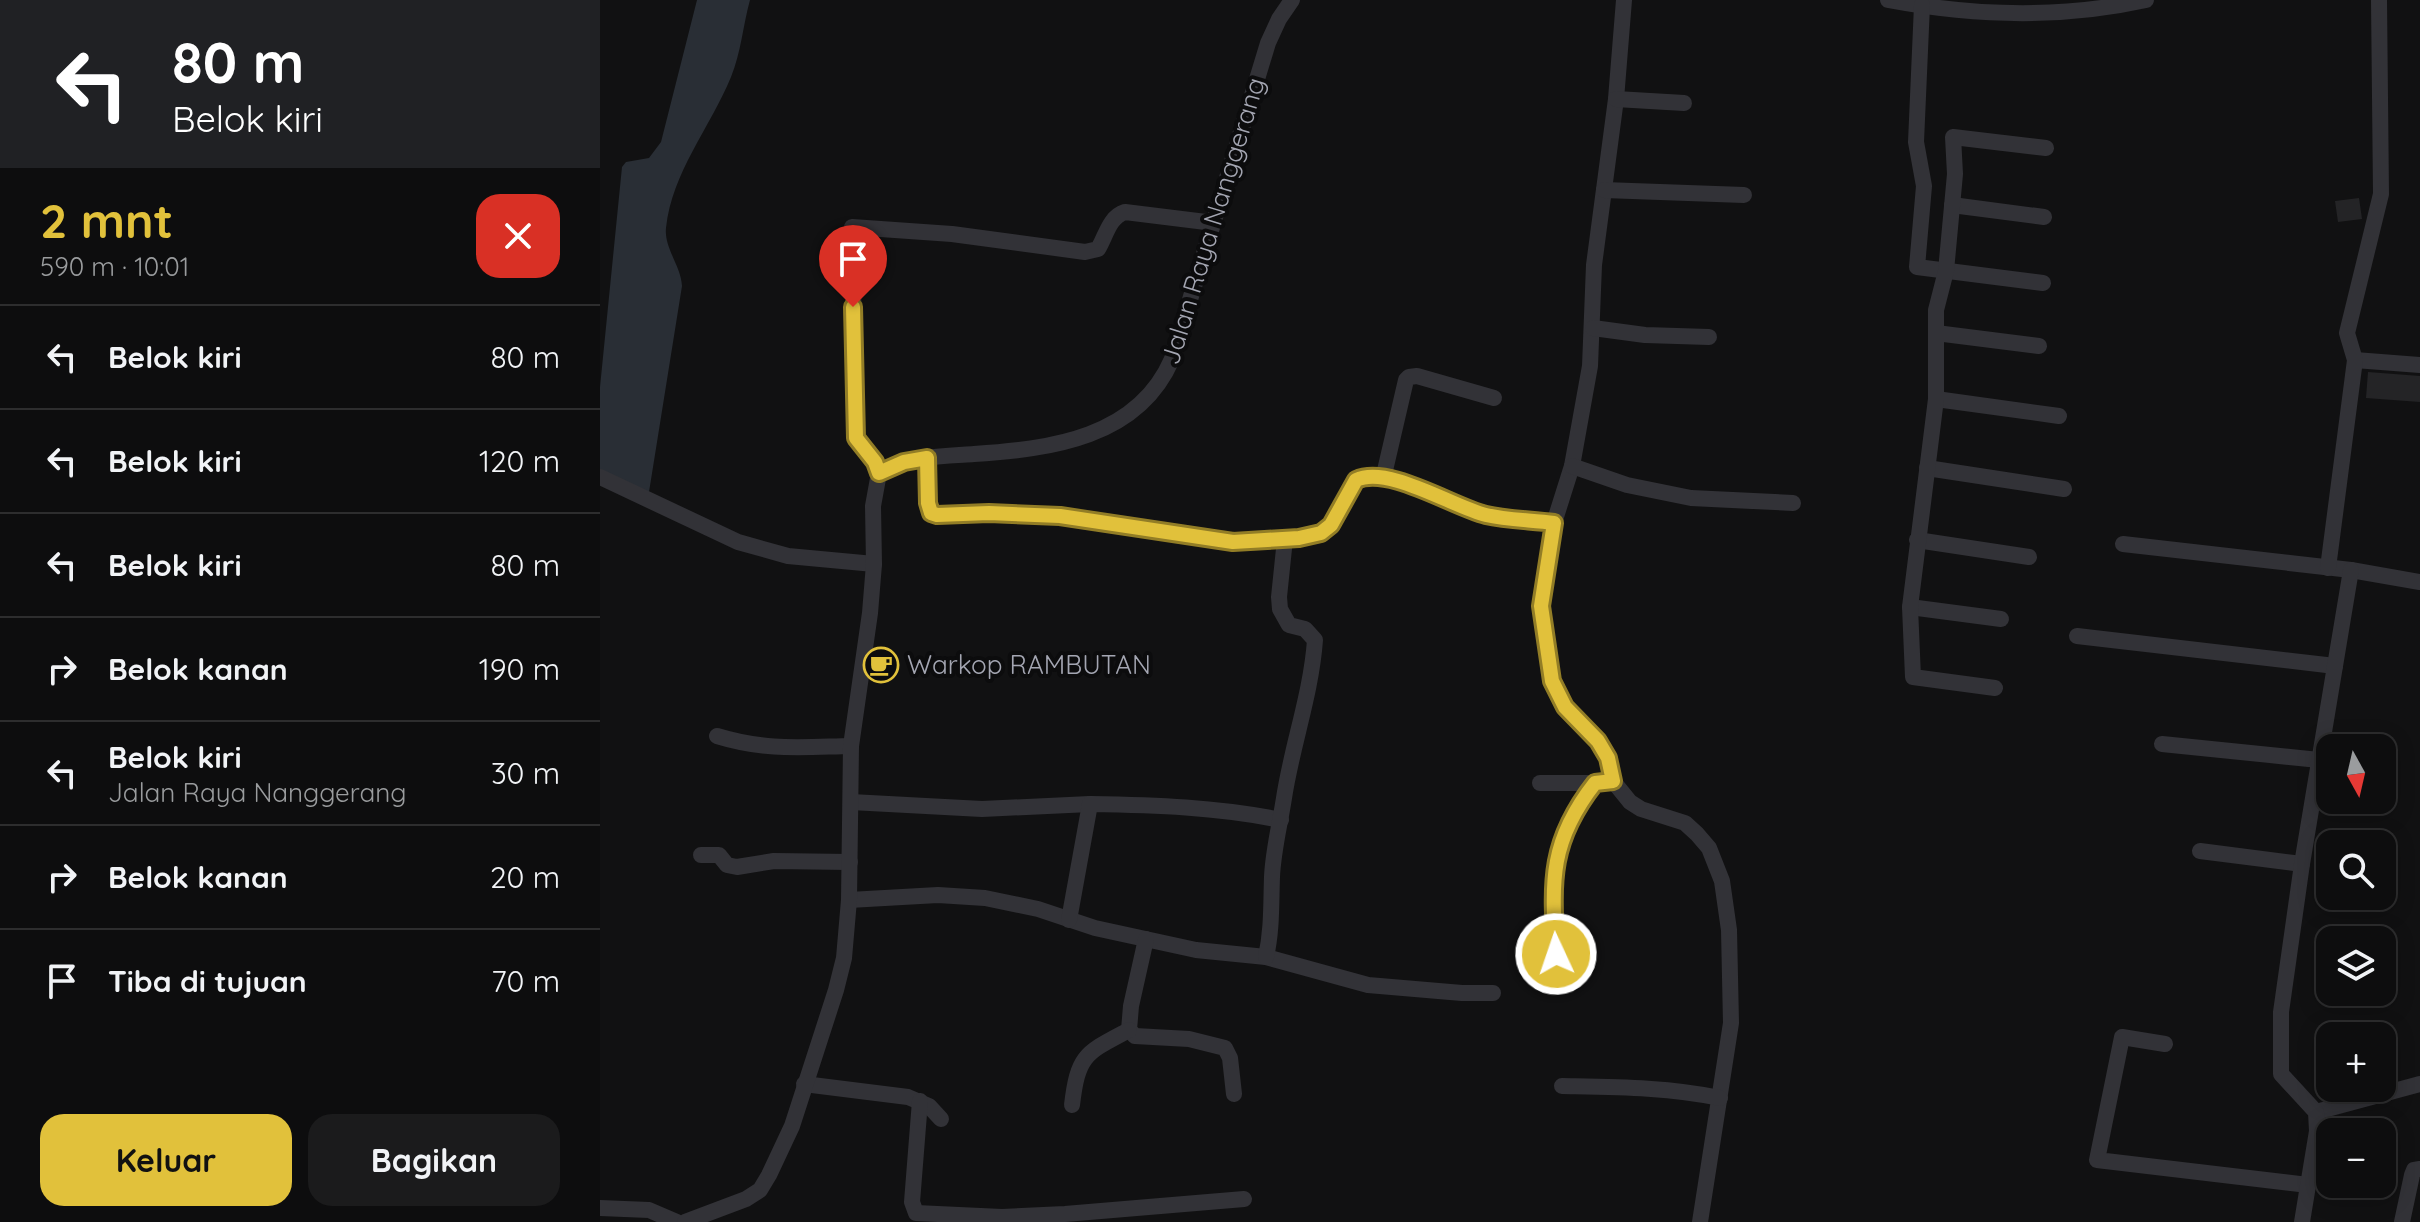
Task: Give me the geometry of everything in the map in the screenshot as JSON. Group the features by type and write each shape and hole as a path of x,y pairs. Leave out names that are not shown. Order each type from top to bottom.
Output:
{"street":[{"name":"Jalan Raya Nanggerang","path":"879,473 904,462 927,458 1046,448 1094,432 1138,408 1164,378 1172,359 1268,43 1292,0"},
{"path":"1624,0 1616,99 1594,265 1590,366 1572,466 1554,523 1541,606 1552,681 1565,707 1598,741 1608,758 1613,781 1630,802 1641,809 1685,823 1697,834 1709,848 1722,881 1729,930 1731,1023 1700,1222"},
{"path":"1888,0 2024,14 2091,9 2146,0"},
{"path":"2328,568 2355,360 2347,333 2381,194 2379,0"},
{"path":"1922,5 1916,142 1924,186 1917,267 2043,283"},
{"path":"1616,99 1684,103"},
{"path":"1995,688 1913,677 1910,607 1936,399 1936,310 1946,271 1955,174 1953,137 2046,148"},
{"path":"1604,190 1744,195"},
{"path":"1952,205 2044,217"},
{"path":"685,1222 746,1199 760,1190 781,1153 844,958 849,900 851,746 870,613 874,564 873,506 879,473 875,462 856,438 852,227 952,234 1085,252 1098,249 1112,221 1125,212 1214,223"},
{"path":"1593,328 1645,335 1709,337"},
{"path":"1936,333 2039,346"},
{"path":"2355,360 2420,365"},
{"path":"1383,479 1409,377 1417,376 1494,398"},
{"path":"1936,399 2059,416"},
{"path":"927,458 928,503 931,513 937,515 989,513 1060,516 1208,540 1285,539 1321,533 1338,514 1356,480 1370,476 1435,494 1488,516 1554,523"},
{"path":"1572,466 1627,485 1691,498 1793,503"},
{"path":"1927,468 2064,489"},
{"path":"600,477 750,545 788,556 874,564"},
{"path":"1266,957 1271,934 1272,875 1313,670 1315,640 1305,629 1289,625 1280,609 1285,539"},
{"path":"1917,540 2029,557"},
{"path":"2123,544 2351,570 2420,582"},
{"path":"2323,734 2351,570"},
{"path":"1910,607 2001,619"},
{"path":"2077,636 2335,666"},
{"path":"717,736 766,748 851,746"},
{"path":"2162,744 2316,760"},
{"path":"2302,1222 2317,1131 2316,1112 2281,1074 2281,1012 2316,778"},
{"path":"1540,783 1613,781"},
{"path":"1556,954 1553,886 1556,861 1568,823 1595,783"},
{"path":"851,802 982,809 1090,804 1160,805 1233,810 1281,820"},
{"path":"1069,920 1090,804"},
{"path":"2200,851 2302,864"},
{"path":"701,855 719,855 727,865 737,867 774,861 850,862"},
{"path":"849,900 964,896 1038,909 1069,920 1196,950 1266,957 1368,985 1493,993"},
{"path":"1129,1030 1146,939"},
{"path":"1129,1030 1135,1036 1189,1039 1225,1048 1230,1058 1234,1094"},
{"path":"1072,1105 1082,1060 1090,1051 1129,1030"},
{"path":"2165,1044 2122,1037 2097,1160 2308,1185"},
{"path":"804,1084 908,1097 920,1101 941,1119"},
{"path":"2316,1112 2420,1084"},
{"path":"1562,1086 1659,1089 1720,1098"},
{"path":"920,1101 912,1208 919,1214 946,1219 1065,1214 1244,1199"},
{"path":"2402,1222 2412,1175 2414,1170 2420,1169"},
{"path":"600,1208 649,1210 677,1222"}],"shaded area":[{"path":"697,0 750,0 731,77 684,169 670,208 666,235 682,286 649,492 600,470 600,387 622,167 626,162 649,158 661,142"}],"building":[{"path":"2359,198 2362,219 2338,222 2335,201"},
{"path":"2368,372 2420,376 2420,402 2366,398"}],"place":[{"name":"Warkop RAMBUTAN","path":"881,665"}],"route":[{"path":"853,307 856,438 875,462 879,473 904,462 927,458 928,503 931,513 937,515 989,513 1060,516 1233,542 1299,538 1321,533 1331,525 1356,480 1370,476 1395,480 1488,516 1554,523 1541,606 1552,681 1565,707 1598,741 1608,758 1613,781 1595,783 1568,823 1561,843 1553,886 1556,954"}]}
